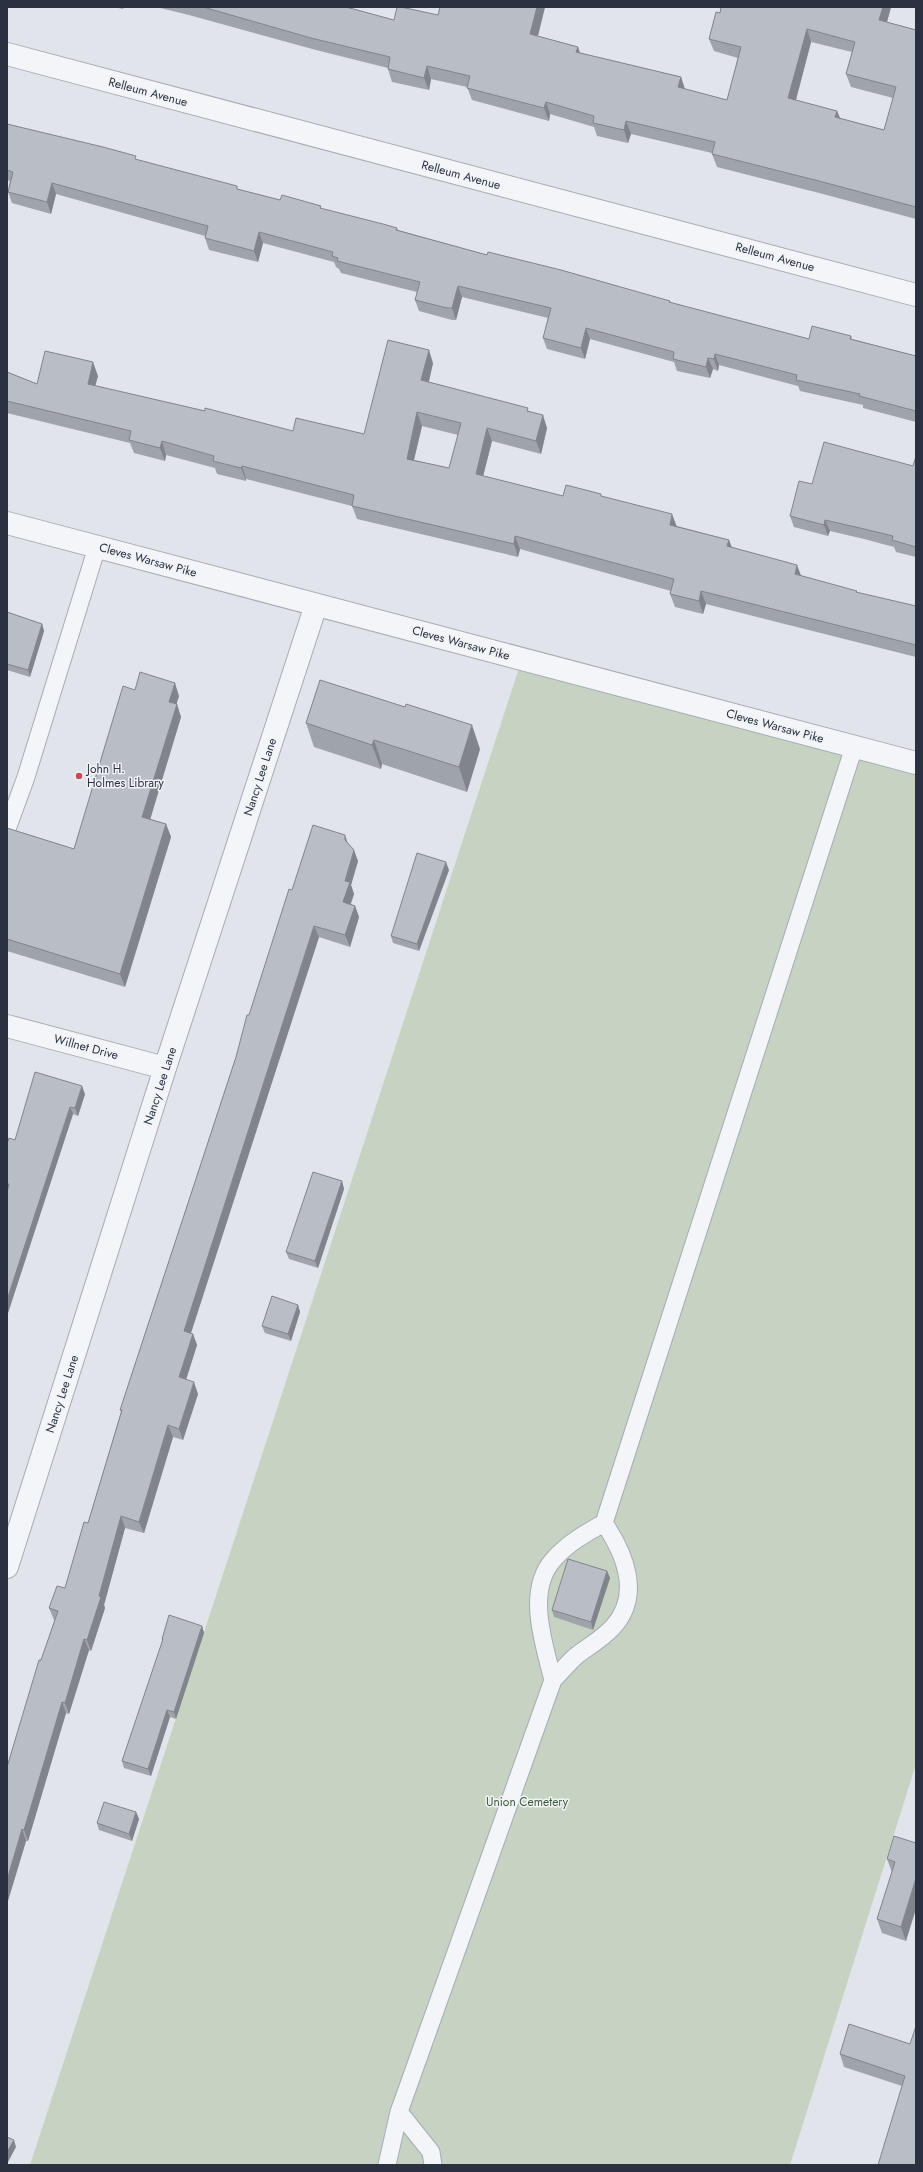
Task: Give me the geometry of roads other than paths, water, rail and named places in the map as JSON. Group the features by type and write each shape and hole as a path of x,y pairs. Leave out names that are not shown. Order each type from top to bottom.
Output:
{"street":[{"name":"Relleum Avenue","path":"7,54 916,295"},
{"name":"Cleves Warsaw Pike","path":"7,523 916,763"},
{"name":"Nancy Lee Lane","path":"7,1567 165,1068 316,605"},
{"name":"Willnet Drive","path":"7,1026 165,1068"}],"lane":[{"path":"7,829 26,777 97,547"},
{"path":"553,1680 540,1617 539,1594 544,1573 553,1560 573,1541 604,1523 854,747"},
{"path":"387,2165 399,2112 553,1680 576,1656 599,1641 609,1631 624,1611 628,1593 628,1574 618,1544 604,1523"},
{"path":"399,2112 432,2152 434,2165"}],"place":[{"name":"John H. Holmes Library","path":"79,776"}],"park label":[{"name":"Union Cemetery","path":"527,1802"}]}
